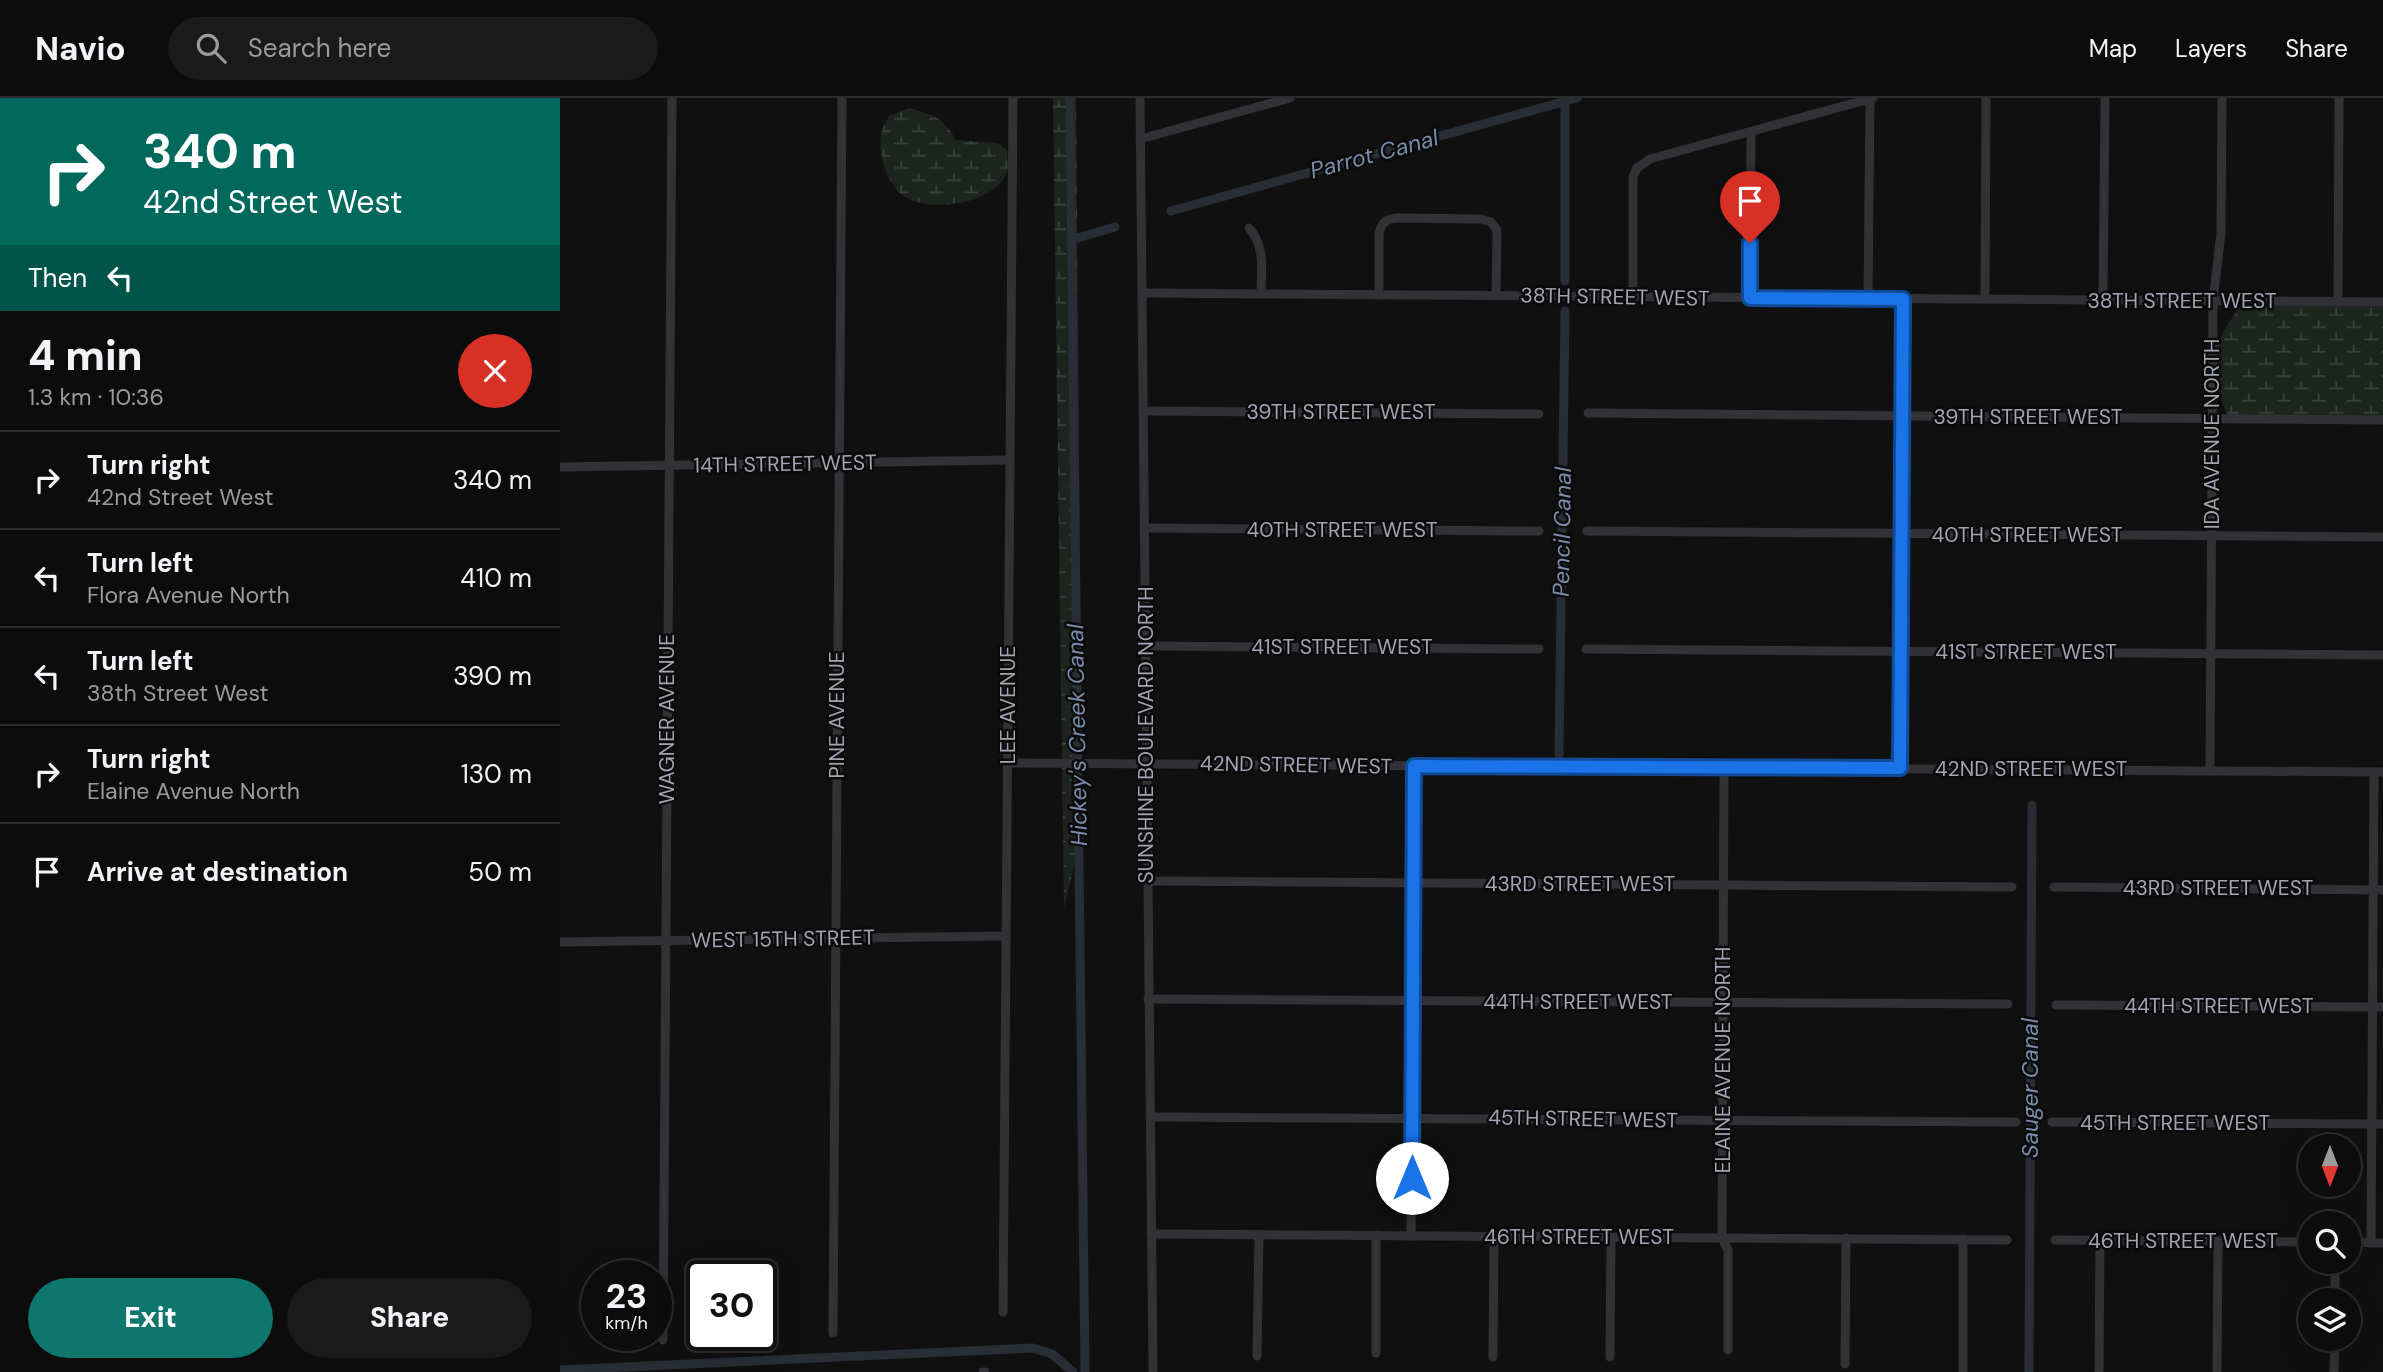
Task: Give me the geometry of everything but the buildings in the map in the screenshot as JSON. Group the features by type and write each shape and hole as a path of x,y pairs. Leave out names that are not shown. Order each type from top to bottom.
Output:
{"street":[{"name":"WAGNER AVENUE","path":"663,1260 672,98"},
{"name":"PINE AVENUE","path":"833,1333 842,98"},
{"name":"LEE AVENUE","path":"1003,1312 1013,98"},
{"name":"SUNSHINE BOULEVARD NORTH","path":"1140,98 1153,1372"},
{"path":"1140,139 1290,98"},
{"path":"1633,297 1633,177 1637,168 1650,159 1871,98 1868,298"},
{"path":"1985,299 1986,98"},
{"path":"2103,300 2105,98"},
{"name":"IDA AVENUE NORTH","path":"2210,771 2213,301 2221,233 2222,98"},
{"path":"2338,302 2339,98"},
{"path":"1750,298 1751,132"},
{"path":"1379,295 1379,233 1382,224 1388,219 1397,218 1481,219 1491,222 1497,230 1496,296"},
{"path":"1250,228 1260,244 1261,294"},
{"name":"38TH STREET WEST","path":"1142,293 2383,302"},
{"path":"1900,768 1903,299"},
{"name":"39TH STREET WEST","path":"1143,411 1539,414"},
{"name":"39TH STREET WEST","path":"1588,414 2383,419"},
{"name":"14TH STREET WEST","path":"560,467 1010,460"},
{"name":"40TH STREET WEST","path":"1144,528 1539,531"},
{"name":"40TH STREET WEST","path":"1587,531 2383,537"},
{"name":"41ST STREET WEST","path":"1145,646 1539,649"},
{"name":"41ST STREET WEST","path":"1586,649 2383,654"},
{"name":"42ND STREET WEST","path":"1007,763 2379,772"},
{"path":"1411,1236 1414,766"},
{"name":"ELAINE AVENUE NORTH","path":"1724,768 1722,1238 1728,1251 1728,1350"},
{"path":"2371,1243 2372,1007 2378,890 2379,772"},
{"name":"43RD STREET WEST","path":"1147,881 2012,887"},
{"name":"43RD STREET WEST","path":"2054,887 2378,890"},
{"name":"WEST 15TH STREET","path":"560,942 1006,936"},
{"name":"44TH STREET WEST","path":"1148,999 2008,1004"},
{"name":"44TH STREET WEST","path":"2056,1005 2383,1007"},
{"name":"45TH STREET WEST","path":"1150,1116 2016,1122"},
{"name":"45TH STREET WEST","path":"2052,1122 2383,1125"},
{"name":"46TH STREET WEST","path":"1151,1234 2007,1240"},
{"path":"1257,1356 1259,1235"},
{"path":"1376,1235 1376,1353"},
{"path":"1493,1357 1494,1236"},
{"path":"1611,1237 1611,1357"},
{"path":"1845,1364 1846,1238"},
{"path":"1963,1372 1964,1239"},
{"name":"46TH STREET WEST","path":"2055,1240 2298,1242"},
{"path":"2099,1372 2100,1240"},
{"path":"2217,1372 2218,1241"},
{"path":"2361,1243 2383,1243"},
{"path":"2334,1351 2334,1372"}],"green space":[{"path":"1053,98 1076,98 1081,688 1077,696 1071,791 1075,863 1064,908"},
{"path":"909,108 937,118 956,140 998,143 1007,150 1008,169 1001,183 976,199 944,205 913,201 902,195 887,174 881,156 880,138 889,116"},
{"path":"2244,301 2383,307 2383,423 2230,420 2217,385 2215,358 2224,331"}],"waterway":[{"name":"Hickey's Creek Canal","path":"1070,98 1085,1372"},
{"name":"Parrot Canal","path":"1171,211 1577,98"},
{"name":"Pencil Canal","path":"1565,101 1565,281"},
{"name":"Parrot Canal","path":"1071,240 1115,227"},
{"name":"Pencil Canal","path":"1559,754 1565,311"},
{"name":"Sauger Canal","path":"2029,1372 2032,805"},
{"path":"560,1370 1033,1348 1052,1354 1073,1372"}],"route":[{"path":"1412,1178 1414,766 1900,768 1903,299 1750,298 1750,243"}]}
